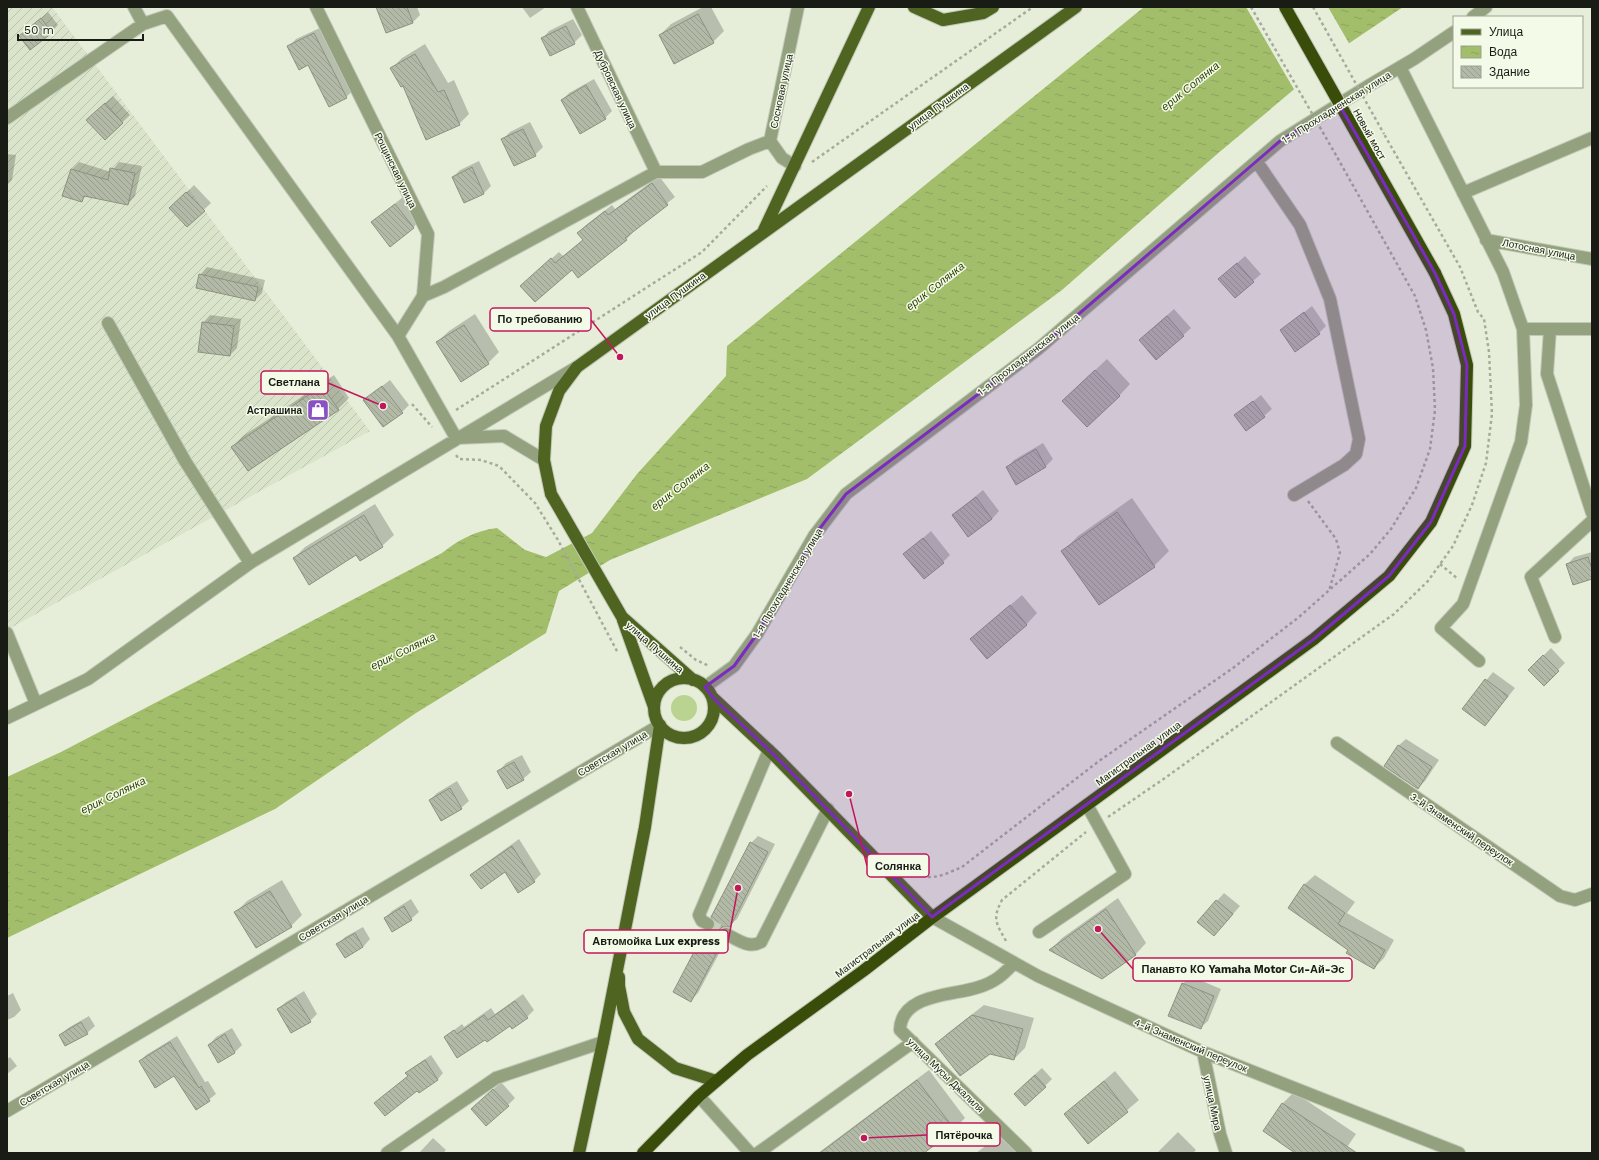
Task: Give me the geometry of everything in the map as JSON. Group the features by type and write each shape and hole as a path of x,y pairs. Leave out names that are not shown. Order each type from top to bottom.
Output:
{"highway":[{"name":"Новый мост","path":"1285,7 1435,274"},
{"name":"Магистральная улица","path":"643,1153 699,1096 747,1055 863,971 932,917 1314,639 1389,576 1431,522 1466,446 1467,365 1454,314 1435,274"}],"main road":[{"path":"763,231 869,7"},
{"path":"914,7 943,20 983,13 993,7"},
{"name":"улица Пушкина","path":"693,680 622,617 604,589 551,494 544,460 546,426 558,391 577,367 763,231 1076,7"},
{"path":"622,617 646,681 656,717 665,731 679,737 687,738 701,732 711,720 713,713 712,697"},
{"path":"654,708 660,691 666,684 674,680 684,678 693,680 705,687 712,697 769,750 932,917"},
{"path":"579,1153 603,1042 644,827 660,725"},
{"path":"621,944 619,986 624,1012 638,1039 675,1068 716,1081"}],"street":[{"path":"134,7 143,24"},
{"name":"Рощинская улица","path":"316,7 428,234 423,296 398,336"},
{"name":"Дубровская улица","path":"577,7 656,172"},
{"name":"Сосновая улица","path":"792,171 770,141 798,7"},
{"path":"1474,16 1486,7"},
{"path":"7,118 143,24 168,16 398,336 456,438"},
{"name":"1-я Прохладненская улица","path":"705,687 734,666 757,634 814,536 846,494 1038,349 1295,131 1453,33"},
{"path":"1400,67 1503,272 1523,329 1526,405 1521,442 1463,604 1441,628 1479,661"},
{"path":"1462,193 1592,138"},
{"path":"423,296 444,287 656,172 702,172 749,149 770,141"},
{"path":"1257,162 1300,225 1330,299 1359,439 1356,454 1344,465 1297,493"},
{"name":"Лотосная улица","path":"1486,240 1592,259"},
{"path":"108,323 185,462 250,563"},
{"path":"1523,329 1592,328"},
{"path":"1550,329 1547,374 1592,513"},
{"path":"7,718 88,679 250,563 456,438 577,367"},
{"path":"456,438 504,436 544,460"},
{"path":"1555,637 1531,577 1592,521"},
{"path":"7,633 36,704"},
{"name":"Советская улица","path":"7,1111 660,725"},
{"name":"3-й Знаменский переулок","path":"1337,743 1560,896 1575,900 1592,894"},
{"path":"708,924 702,921 699,915 769,750"},
{"path":"1039,932 1125,874 1087,805"},
{"path":"726,934 748,945 755,945 761,942 828,810"},
{"name":"4-й Знаменский переулок","path":"932,917 1038,976 1203,1052 1459,1153"},
{"name":"улица Мусы Джалиля","path":"1014,963 999,979 978,988 936,996 912,1006 900,1021 900,1030 1026,1153"},
{"path":"387,1153 496,1078 603,1042"},
{"path":"758,1153 913,1042"},
{"name":"улица Мира","path":"1203,1052 1220,1134 1226,1153"},
{"path":"699,1096 750,1153"}],"path":[{"path":"764,190 792,171 808,165 1033,7"},
{"path":"894,877 921,874 928,877 944,875 962,867 1099,761 1233,668 1329,592 1370,554 1391,529 1416,488 1430,449 1435,410 1433,368 1426,330 1415,296 1251,7"},
{"path":"1007,942 996,924 996,912 1002,900 1020,884 1097,824 1166,778 1394,614 1428,581 1452,546 1472,505 1486,463 1492,414 1490,352 1484,319 1478,312 1460,267 1313,7"},
{"path":"431,426 702,252 764,190 771,181"},
{"path":"459,458 481,460 499,466 535,503 558,540 622,660"},
{"path":"1297,493 1336,539 1340,553 1329,592"},
{"path":"1440,564 1469,588"}],"highlighted area":[{"path":"1339,104 1435,273 1454,314 1467,365 1465,446 1431,522 1389,576 1314,639 932,917 776,757 712,697 705,687 734,666 757,634 814,536 846,494 1038,349 1280,141"}],"shaded area":[{"path":"7,7 52,7 370,431 7,630"},
{"path":"684,695 693,699 697,708 693,717 684,721 675,717 671,708 675,699"}],"water":[{"name":"ерик Солянка","path":"1144,7 1403,7 1348,44 1216,155 1062,290 807,479 610,560 559,591 546,633 416,713 275,809 7,938 7,777 61,752 442,553 455,544 475,534 497,528 525,550 546,557 592,533 637,474 726,376 727,346"}],"pier":[{"path":"1246,7 1328,7 1350,45 1295,91"}],"building":[{"path":"376,7 407,7 413,23 386,33"},
{"path":"698,14 714,43 674,64 659,35"},
{"path":"41,18 52,33 30,50 19,36"},
{"path":"566,26 575,44 550,56 541,38"},
{"path":"314,33 347,98 329,107 308,65 299,70 287,46"},
{"path":"415,54 438,92 444,90 460,125 426,140 403,86 401,87 390,68"},
{"path":"586,85 606,119 580,134 561,100"},
{"path":"105,103 123,123 105,140 86,120"},
{"path":"523,129 536,156 514,166 501,139"},
{"path":"472,167 484,194 464,203 452,177"},
{"path":"110,168 135,173 128,205 84,196 82,202 62,196 71,169 108,180"},
{"path":"652,183 668,205 625,238 627,240 578,278 572,270 535,302 520,286 551,258 555,263 583,240 577,233 605,211 608,215"},
{"path":"186,192 205,211 187,227 169,208"},
{"path":"395,204 414,228 390,247 371,222"},
{"path":"1237,263 1254,282 1235,298 1218,279"},
{"path":"199,274 258,287 255,301 196,288"},
{"path":"1304,312 1320,334 1295,352 1280,330"},
{"path":"1167,316 1184,336 1156,360 1139,340"},
{"path":"202,322 234,326 230,356 198,352"},
{"path":"464,325 489,364 461,382 436,342"},
{"path":"1095,370 1120,396 1087,427 1062,401"},
{"path":"322,386 339,410 248,471 231,447"},
{"path":"382,386 403,413 383,427 363,400"},
{"path":"1253,401 1265,417 1246,431 1234,415"},
{"path":"1036,449 1046,467 1016,485 1006,467"},
{"path":"976,497 992,519 968,537 952,515"},
{"path":"1117,512 1155,567 1099,605 1061,551"},
{"path":"364,515 383,547 360,561 356,555 309,585 293,558"},
{"path":"923,538 944,563 924,579 903,554"},
{"path":"1588,557 1592,569 1592,579 1573,585 1566,564"},
{"path":"1010,605 1027,625 987,659 970,639"},
{"path":"1543,655 1559,671 1544,686 1528,670"},
{"path":"1485,679 1508,696 1485,726 1462,709"},
{"path":"1398,745 1432,767 1418,789 1384,766"},
{"path":"514,762 524,780 507,789 497,771"},
{"path":"450,788 462,809 441,821 429,800"},
{"path":"750,842 768,852 730,927 722,927 719,931 719,938 723,941 691,1002 673,992 705,931 709,931 714,928 715,923 711,917"},
{"path":"512,846 535,882 518,893 505,872 481,889 470,875"},
{"path":"1304,884 1345,913 1338,924 1385,950 1374,969 1346,953 1348,950 1288,908"},
{"path":"270,891 292,927 256,948 234,912"},
{"path":"1216,900 1233,914 1214,936 1197,922"},
{"path":"404,906 412,920 392,932 384,918"},
{"path":"1106,909 1136,955 1102,979 1049,950"},
{"path":"355,933 363,947 345,958 336,944"},
{"path":"1182,983 1214,996 1201,1029 1168,1016"},
{"path":"296,998 311,1022 291,1033 277,1009"},
{"path":"515,1001 528,1018 512,1029 510,1026 487,1042 485,1040 457,1058 444,1037 454,1030 457,1034 484,1015 488,1020"},
{"path":"972,1015 1023,1029 1014,1060 990,1054 960,1076 935,1044"},
{"path":"81,1022 88,1034 65,1046 59,1035"},
{"path":"225,1034 235,1053 218,1063 208,1045"},
{"path":"170,1042 199,1088 201,1086 210,1101 196,1110 174,1076 155,1088 139,1061"},
{"path":"425,1060 438,1080 419,1093 417,1091 385,1116 374,1103 408,1076 405,1073"},
{"path":"1035,1075 1046,1087 1025,1106 1014,1094"},
{"path":"917,1080 955,1130 924,1153 820,1153"},
{"path":"1104,1081 1128,1112 1088,1144 1064,1114"},
{"path":"493,1089 509,1106 486,1126 471,1109"},
{"path":"1282,1103 1357,1153 1295,1153 1263,1131"}],"tunnel":[{"path":"708,924 726,934"}],"place":[{"name":"По требованию","path":"620,357"},
{"name":"Светлана","path":"383,406"},
{"name":"Астрашина","path":"318,410"},
{"name":"Солянка","path":"849,794"},
{"name":"Автомойка Lux express","path":"738,888"},
{"name":"Панавто КО Yamaha Motor Си-Ай-Эс","path":"1098,929"},
{"name":"Пятёрочка","path":"864,1138"}]}
